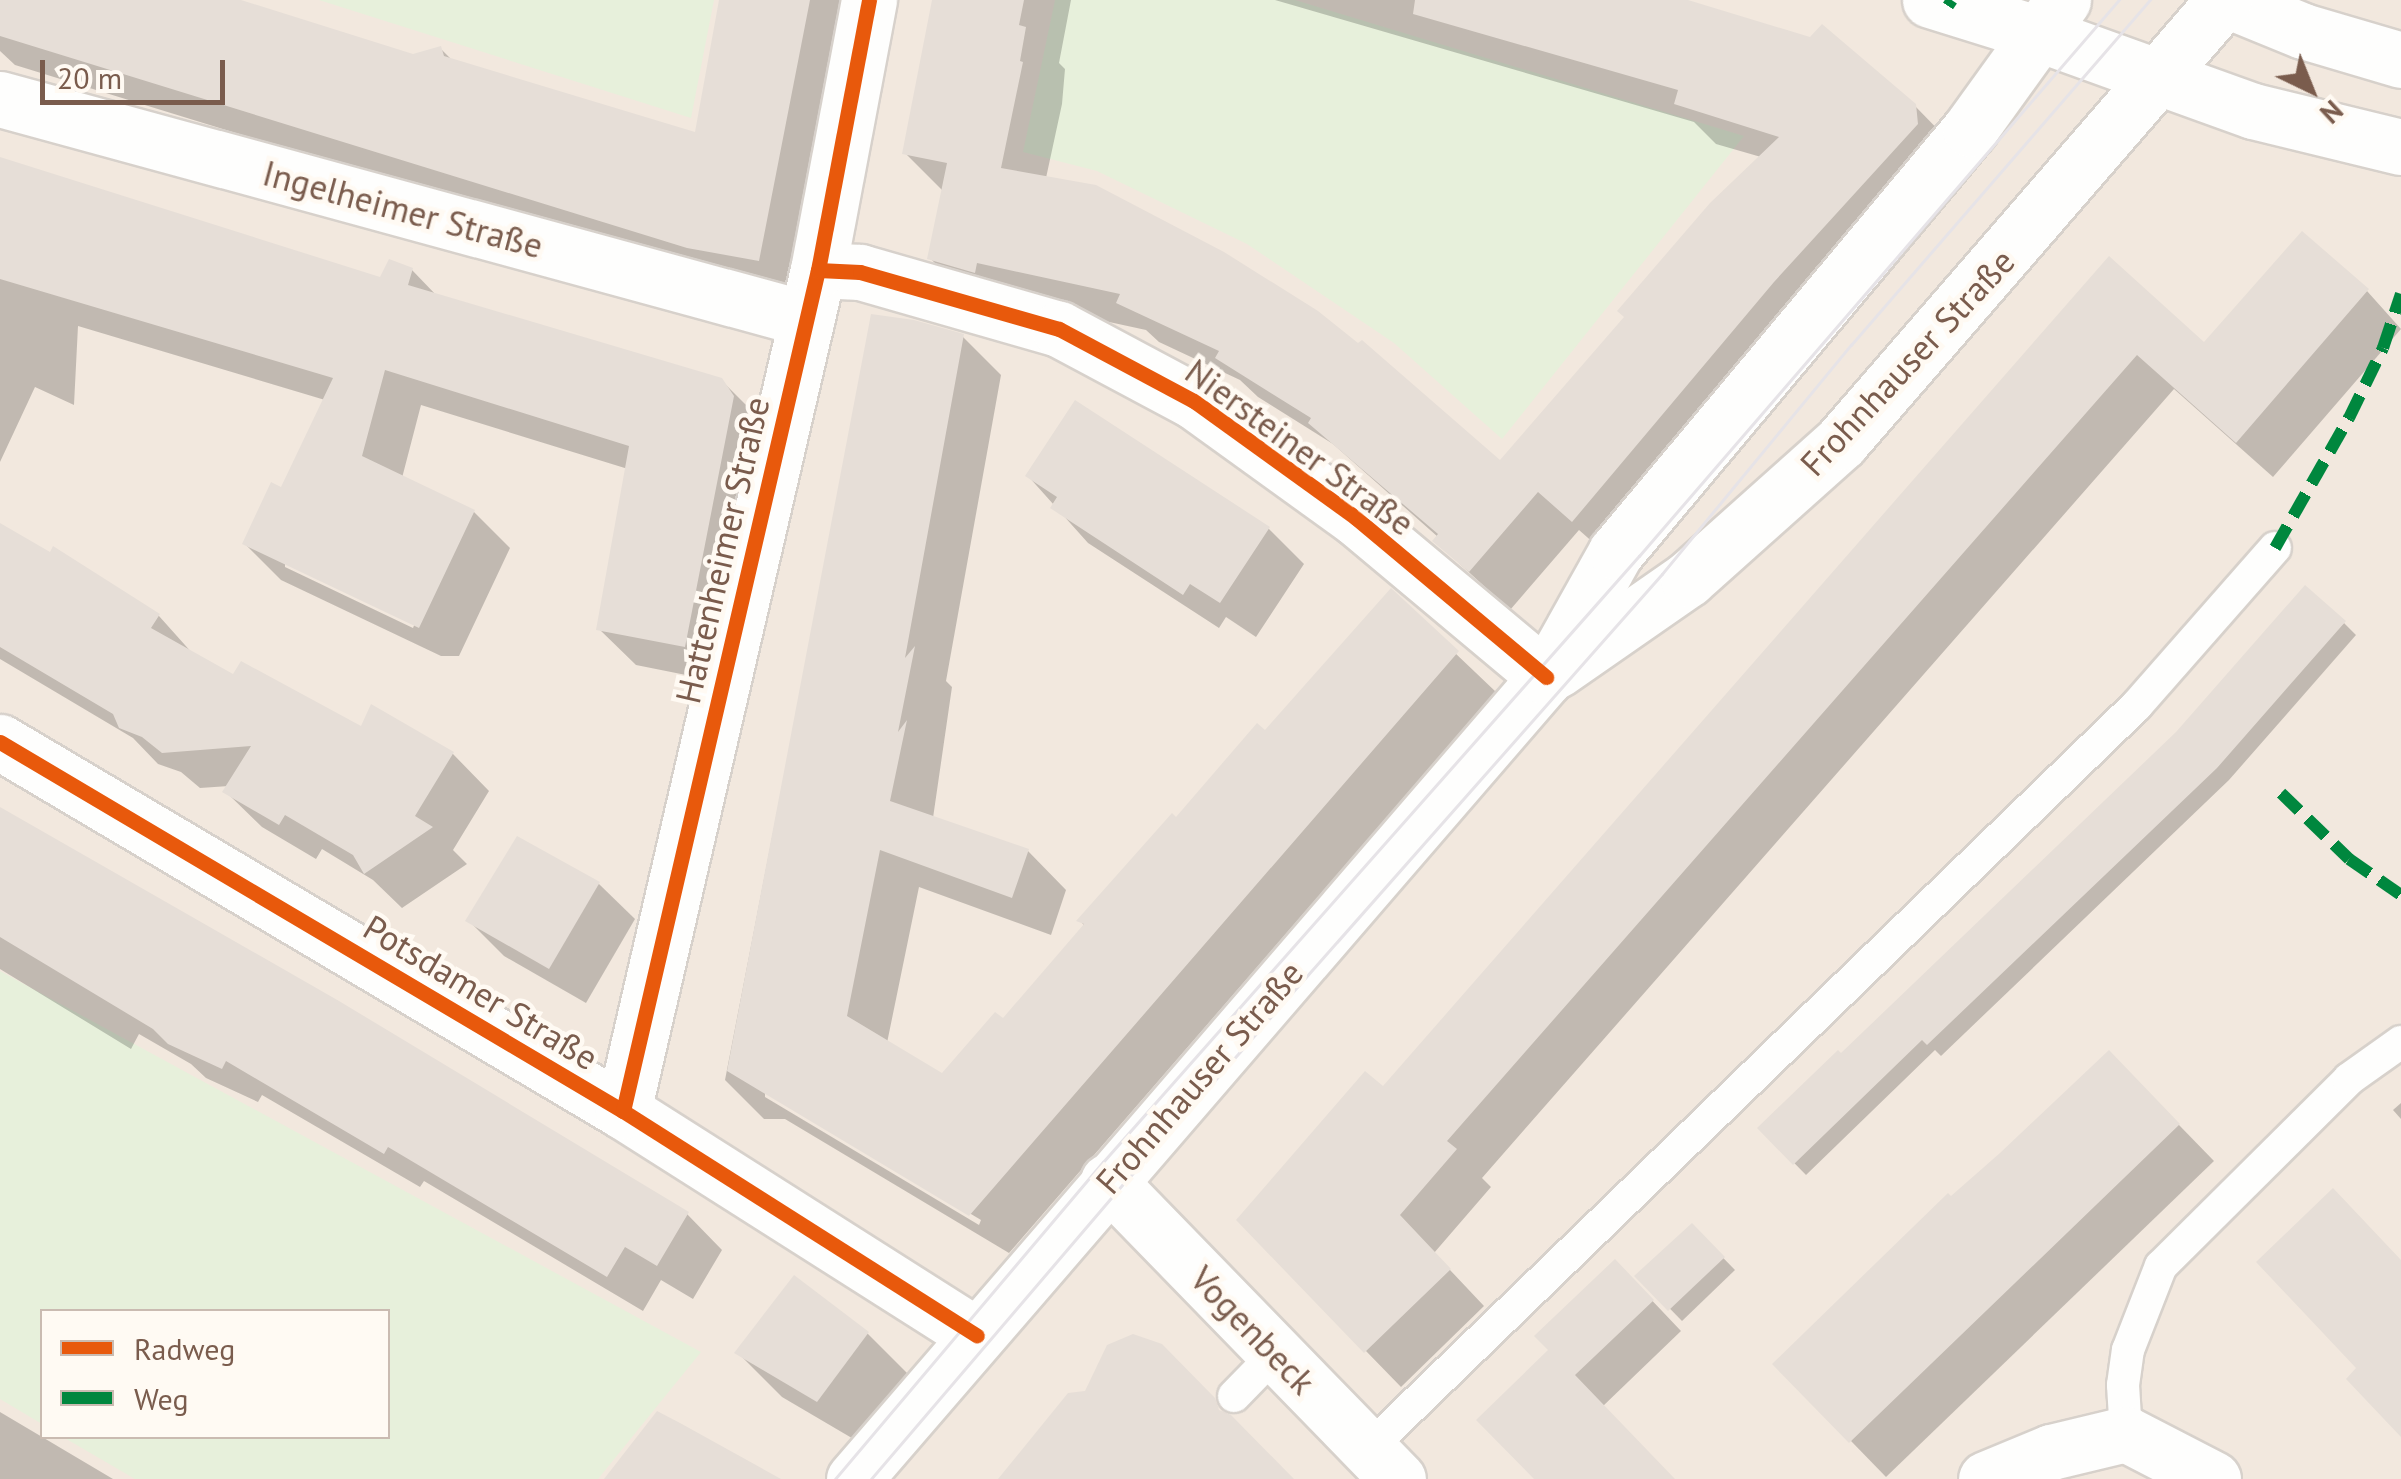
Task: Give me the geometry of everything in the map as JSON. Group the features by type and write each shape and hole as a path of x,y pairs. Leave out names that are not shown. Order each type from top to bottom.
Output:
{"street":[{"name":"Hattenheimer Straße","path":"623,1111 812,294 869,0"},
{"path":"1930,0 2051,17 2158,78 2253,111 2401,147"},
{"path":"2226,0 2303,30 2401,60"},
{"name":"Frohnhauser Straße","path":"1546,677 1688,579 1841,442 2226,0"},
{"name":"Frohnhauser Straße","path":"854,1479 1546,677 1616,552 1958,144 2051,17"},
{"name":"Ingelheimer Straße","path":"0,98 812,294"},
{"name":"Niersteiner Straße","path":"812,294 860,272 1059,329 1194,402 1356,518 1546,677"},
{"name":"Potsdamer Straße","path":"0,742 623,1111 977,1336"},
{"name":"Vogenbeck","path":"1108,1181 1383,1464"},
{"path":"1986,1479 2051,1452 2126,1434 2212,1479"}],"lane":[{"path":"1383,1464 2122,719 2275,548"},
{"path":"2126,1434 2123,1385 2128,1350 2161,1266 2349,1079 2401,1042"},
{"path":"1234,1396 1276,1354"}],"shaded area":[{"path":"0,0 2401,0 2401,1479 0,1479"}],"green space":[{"path":"319,0 714,0 691,118"},
{"path":"1055,0 1295,0 1744,136 1502,439 1394,343 1247,244 1097,171 1023,152"},
{"path":"0,971 701,1352 598,1479 135,1479 66,1439 390,1439 390,1309 40,1309 40,1423 0,1399"}],"building":[{"path":"0,0 241,0 413,54 441,46 444,56 695,132 719,0 810,0 759,261 687,248 0,36"},
{"path":"932,0 1024,0 1019,25 1026,27 1020,61 1023,62 1001,168 1096,185 1224,252 1318,311 1358,343 1362,340 1500,460 1624,317 1617,311 1710,203 1779,137 1674,104 1678,90 1413,14 1415,0 1688,0 1810,37 1822,24 1916,104 1918,124 1774,282 1572,522 1538,492 1469,572 1432,541 1438,534 1308,423 1311,418 1215,358 1219,351 1116,303 1120,294 977,263 975,273 927,259 947,163 902,154"},
{"path":"0,157 380,277 389,259 413,268 408,285 722,378 734,396 685,647 596,630 629,446 385,370 362,456 475,510 419,628 242,544 271,482 281,487 333,378 0,279"},
{"path":"2302,231 2369,289 2236,443 2137,355 1447,1141 1457,1149 1400,1215 1451,1269 1364,1353 1236,1220 1365,1071 1383,1086 2109,256 2204,342"},
{"path":"871,314 914,320 964,334 905,658 915,646 898,732 907,720 890,801 1029,849 1012,898 880,850 847,1016 942,1073 995,1012 1003,1018 1084,924 1076,921 1172,813 1176,817 1257,723 1265,730 1391,588 1459,651 969,1216 727,1071"},
{"path":"1075,400 1270,527 1220,603 1190,584 1183,595 1050,508 1057,497 1025,476"},
{"path":"0,523 50,552 53,546 160,614 151,628 233,674 241,661 361,726 371,704 454,752 415,816 433,827 364,874 353,855 285,815 279,825 222,792 251,746 162,753 142,737 119,728 113,714 0,647"},
{"path":"2305,585 2346,621 2217,768 1927,1045 1922,1040 1793,1165 1757,1128 1838,1050 1841,1053 2176,732"},
{"path":"0,807 339,1001 689,1212 657,1266 625,1247 607,1277 388,1147 384,1154 226,1061 222,1069 168,1044 153,1029 0,937"},
{"path":"517,836 600,882 549,969 465,921"},
{"path":"2109,1050 2180,1124 1849,1443 1772,1364 1948,1193 1951,1196 2000,1153"},
{"path":"2333,1188 2401,1260 2401,1437 2346,1379 2356,1368 2256,1262"},
{"path":"1692,1223 1725,1257 1668,1311 1634,1276"},
{"path":"1615,1259 1654,1300 1575,1375 1675,1479 1534,1479 1476,1420 1548,1350 1534,1336"},
{"path":"794,1275 869,1332 817,1402 734,1353"},
{"path":"1133,1334 1162,1344 1215,1398 1219,1410 1231,1415 1294,1479 998,1479 1068,1393 1085,1391 1107,1345"},
{"path":"657,1411 680,1423 781,1479 604,1479"}],"tram line":[{"path":"835,1479 1103,1162 1639,556 2119,0"},
{"path":"871,1479 1125,1182 1662,574 1851,345 2150,0"}],"marked path":[{"path":"1948,6 1952,0"},
{"path":"2275,548 2349,418 2383,348 2401,294"},
{"path":"2281,793 2349,859 2401,895"}],"cycle path":[{"path":"623,1111 818,270 869,0"},
{"path":"818,270 860,272 1059,329 1194,401 1356,518 1546,677"},
{"path":"0,742 623,1111 977,1336"}]}
